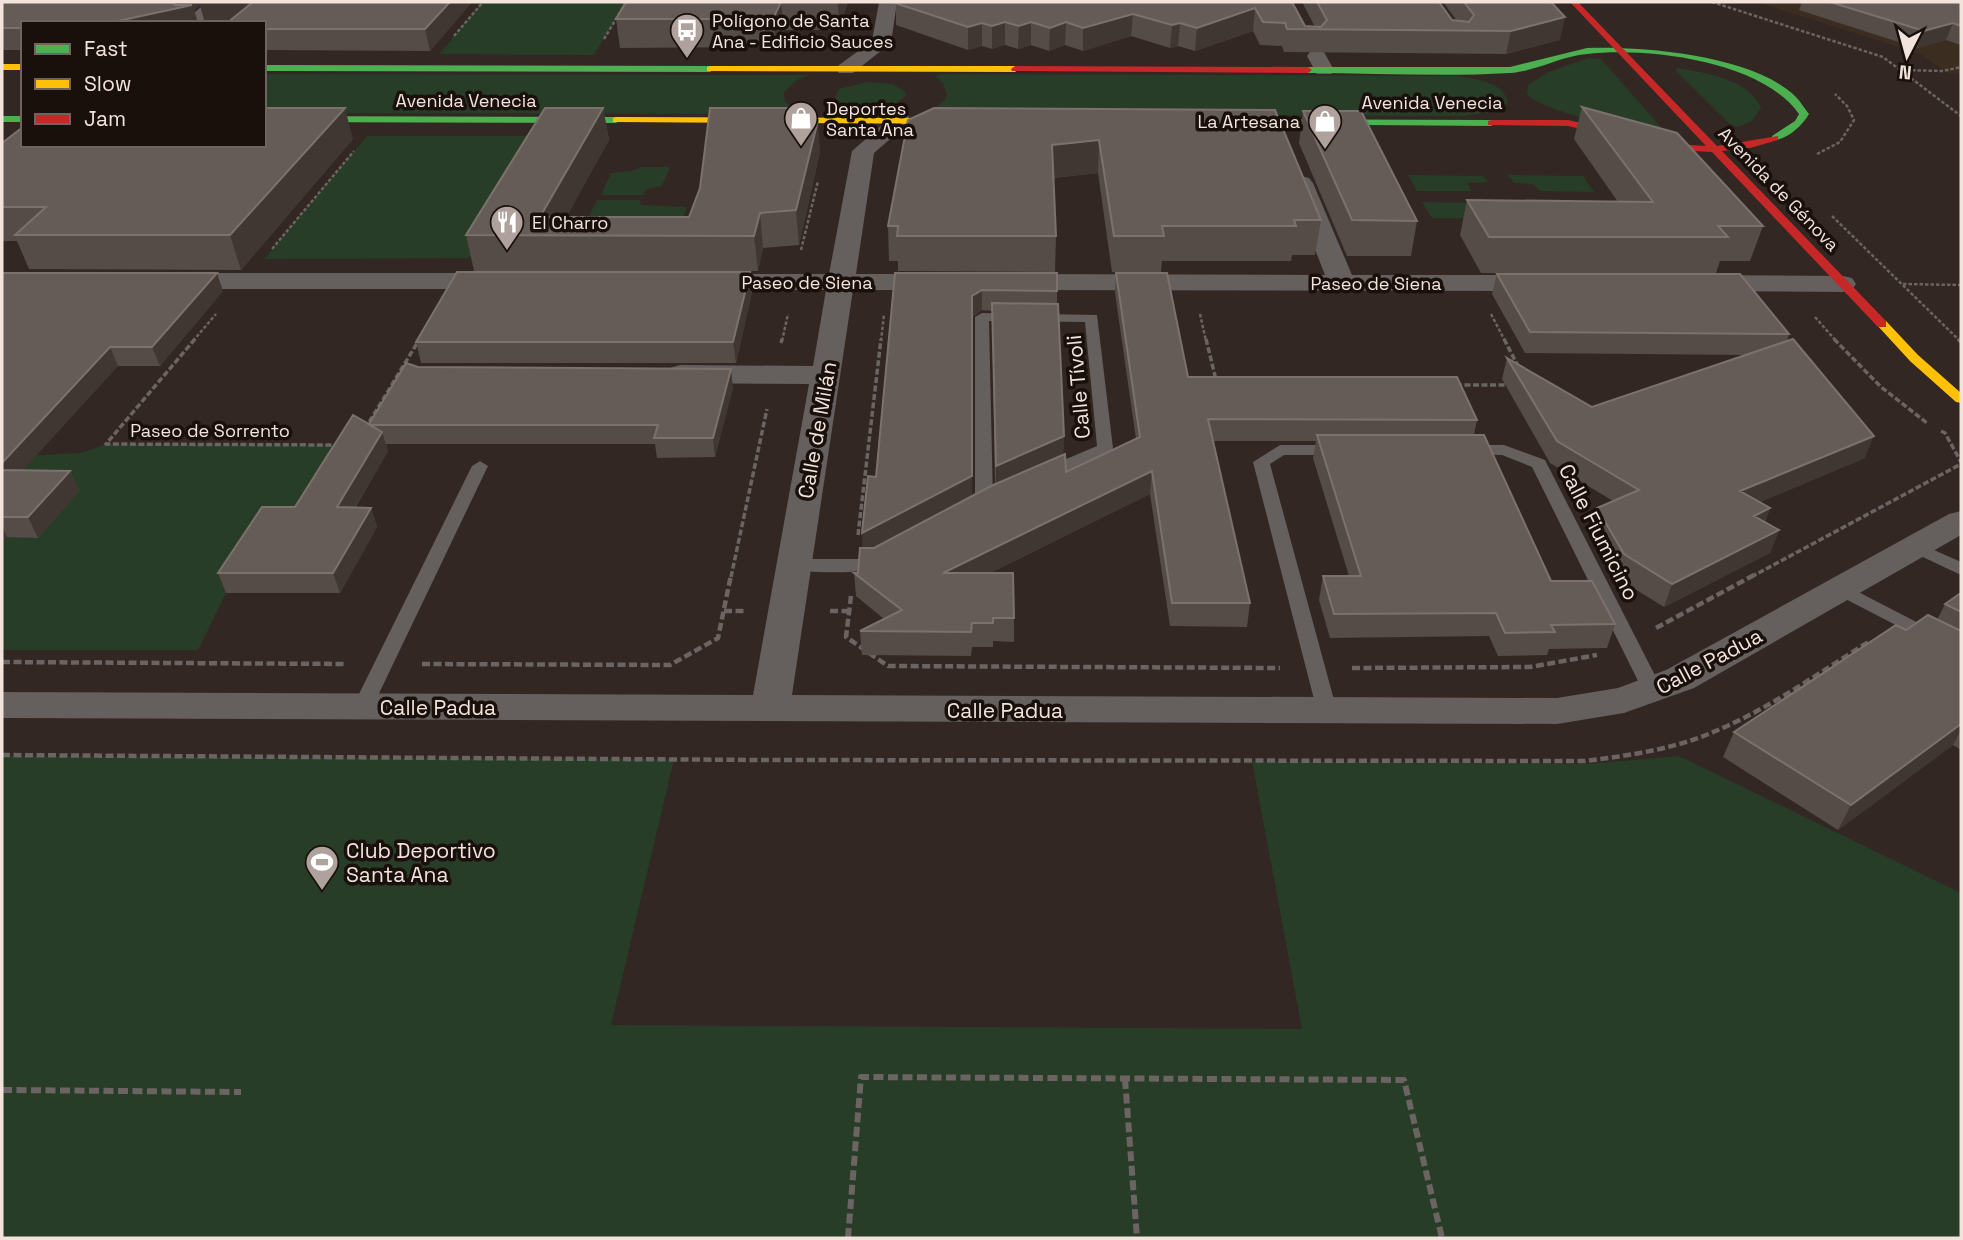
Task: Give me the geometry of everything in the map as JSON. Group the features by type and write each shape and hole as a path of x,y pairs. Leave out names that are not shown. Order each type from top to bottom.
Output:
{"street":[{"path":"194,21 218,2"},
{"path":"820,86 881,43 888,2"},
{"name":"Avenida de Génova","path":"1574,2 1914,358 1961,399"},
{"path":"822,105 844,121 863,151 929,95 881,43"},
{"name":"Avenida Venecia","path":"266,68 905,69 1469,63 1518,70 1575,53 1619,50 1690,58 1736,69 1775,85 1799,103 1804,114 1800,124 1792,131 1758,143 1715,149 1674,147 1569,123 1216,121"},
{"path":"1469,63 1510,88"},
{"path":"2,67 21,67"},
{"path":"1504,122 1518,116 1522,104"},
{"path":"2,119 21,119"},
{"name":"Avenida Venecia","path":"266,119 969,121"},
{"path":"1288,150 1342,283"},
{"name":"Calle de Milán","path":"770,709 863,151"},
{"path":"150,281 523,281"},
{"name":"Paseo de Siena","path":"672,282 1569,283"},
{"path":"1677,283 1843,284"},
{"path":"653,374 826,375"},
{"name":"Calle Padua","path":"2,705 1557,711 1624,701 1679,679 1961,521"}],"lane":[{"name":"Calle Tívoli","path":"984,502 982,317 1092,318 1105,448 1032,480"},
{"path":"1327,711 1261,462 1280,450 1364,450"},
{"name":"Calle Fiumicino","path":"1448,450 1504,450 1539,464 1653,691"},
{"path":"363,706 480,466"},
{"path":"794,565 867,565 902,546"},
{"path":"1916,547 1961,569"},
{"path":"1841,589 1961,653"}],"path":[{"path":"448,44 482,2"},
{"path":"600,44 626,2"},
{"path":"1712,2 1884,57 1961,116"},
{"path":"1900,70 1944,71 1961,67"},
{"name":"Paseo de Sorrento","path":"342,445 106,444 359,146"},
{"path":"1828,212 1961,342"},
{"path":"362,433 455,281"},
{"path":"887,282 846,636 888,666 1316,668 1530,667 1582,659 1629,643 1961,463 1945,433 1924,421 1875,383 1784,284"},
{"path":"1193,282 1217,385"},
{"path":"1474,283 1522,374"},
{"path":"1843,284 1961,285"},
{"path":"1447,385 1514,385"},
{"path":"2,755 762,760 1586,761 1660,749 1708,734 1740,718 1903,621"},
{"path":"848,1238 860,1077 1404,1080 1442,1238"},
{"path":"1125,1079 1137,1238"},
{"path":"2,1090 242,1092"}],"shaded area":[{"path":"1757,2 1961,2 1961,74 1949,74 1921,54"}],"green space":[{"path":"483,2 626,2 594,55 439,54"},
{"path":"1588,58 1601,59 1668,135 1638,131 1571,114 1536,101 1527,94 1528,85 1549,72"},
{"path":"1677,68 1713,75 1737,84 1756,98 1761,108 1752,121 1738,127 1731,125 1676,71"},
{"path":"266,74 809,75 797,80 784,92 785,102 805,114 266,113"},
{"path":"940,74 1458,76 1481,80 1495,86 1506,96 1508,103 1494,112 1462,116 955,115 934,109 944,101 947,94 943,83 935,77"},
{"path":"867,82 892,84 905,91 906,95 891,105 871,109 850,106 835,98 839,89"},
{"path":"367,136 543,136 469,258 264,259"},
{"path":"641,167 670,167 662,186 646,189 644,195 601,195 611,173 633,171"},
{"path":"1408,175 1483,176 1488,182 1467,183 1471,191 1417,191"},
{"path":"1508,175 1583,176 1594,192 1540,191 1533,184 1514,183"},
{"path":"597,200 640,200 641,205 687,207 679,230 584,227"},
{"path":"1422,202 1478,203 1512,218 1432,218"},
{"path":"106,444 355,445 226,593 198,650 2,650 2,457 82,453"},
{"path":"2,756 674,759 611,1025 1302,1029 1252,761 1588,764 1679,756 1961,893 1961,1238 2,1238"}],"building":[{"path":"2,2 173,2 175,5 192,5 118,21 21,21 21,28 2,28"},
{"path":"253,2 450,2 425,29 266,29 266,21 229,21"},
{"path":"626,2 781,2 773,19 616,19"},
{"path":"896,2 1292,2 1305,26 1321,27 1327,20 1317,2 1439,2 1452,20 1469,22 1474,15 1464,2 1551,2 1565,17 1511,31 1287,29 1285,23 1263,22 1255,8 1197,28 1180,23 1172,25 1133,14 1083,28 1066,22 1050,28 1031,22 1019,26 1005,22 992,26 982,23 968,27"},
{"path":"1830,2 1961,2 1961,26 1953,23 1924,31"},
{"path":"1582,107 1677,133 1763,226 1718,226 1728,237 1489,237 1467,200 1653,202"},
{"path":"266,108 345,108 230,235 15,235 46,207 2,207 2,143 21,129 21,147 266,147"},
{"path":"545,108 603,108 540,217 689,217 700,188 710,108 787,108 818,120 796,210 760,213 754,236 466,235"},
{"path":"934,108 1275,110 1321,220 1294,220 1296,226 1162,226 1164,236 1114,236 1099,140 1052,145 1056,236 897,236 898,226 888,226 908,120"},
{"path":"1303,111 1361,111 1417,221 1352,220"},
{"path":"457,272 750,272 733,342 416,342"},
{"path":"2,273 217,273 152,347 110,347 2,463"},
{"path":"895,273 1057,273 1057,291 982,290 972,296 972,476 862,533 868,476 876,477"},
{"path":"1116,273 1167,273 1188,377 1457,377 1477,420 1208,419 1250,603 1172,603 1152,471 943,573 1013,573 1014,618 993,618 993,623 972,623 971,632 860,631 902,610 854,573 858,573 860,548 874,548 991,486 1065,454 1066,472 1140,437"},
{"path":"1497,274 1740,274 1789,334 1530,332"},
{"path":"992,303 1058,304 1064,436 996,466"},
{"path":"1793,339 1874,436 1740,491 1770,508 1754,516 1779,530 1672,584 1624,554 1597,508 1639,490 1557,441 1507,358 1592,407"},
{"path":"406,363 418,367 731,369 713,438 654,438 658,425 370,425 382,432 337,507 371,508 333,573 218,573 262,507 295,507 353,415 369,424"},
{"path":"1317,435 1484,435 1551,581 1592,581 1615,624 1551,625 1555,632 1505,633 1496,613 1334,614 1323,576 1361,576"},
{"path":"2,470 70,471 28,517 2,517"},
{"path":"1961,593 1961,612 1945,604"},
{"path":"1928,615 1961,631 1961,724 1851,805 1734,732 1896,625 1906,630"}],"traffic: fast":[{"path":"1308,70 1510,70 1587,51 1664,54 1723,65 1750,74 1773,84 1791,97 1804,114 1799,123 1775,138"},
{"path":"266,68 710,69"},
{"path":"2,119 21,119"},
{"path":"266,119 616,120"},
{"path":"1229,121 1491,123"}],"traffic: slow":[{"path":"2,67 21,67"},
{"path":"710,69 1015,69"},
{"path":"616,120 958,121"},
{"path":"1882,324 1914,358 1961,399"}],"traffic: jam":[{"path":"1574,2 1882,324"},
{"path":"1015,69 1308,70"},
{"path":"1491,123 1568,123 1674,147 1715,149 1750,145 1775,138"}],"place":[{"name":"Polígono de Santa Ana - Edificio Sauces","path":"687,60"},
{"name":"Deportes Santa Ana","path":"801,148"},
{"name":"La Artesana","path":"1325,151"},
{"name":"El Charro","path":"507,252"},
{"name":"Club Deportivo Santa Ana","path":"322,892"}]}
